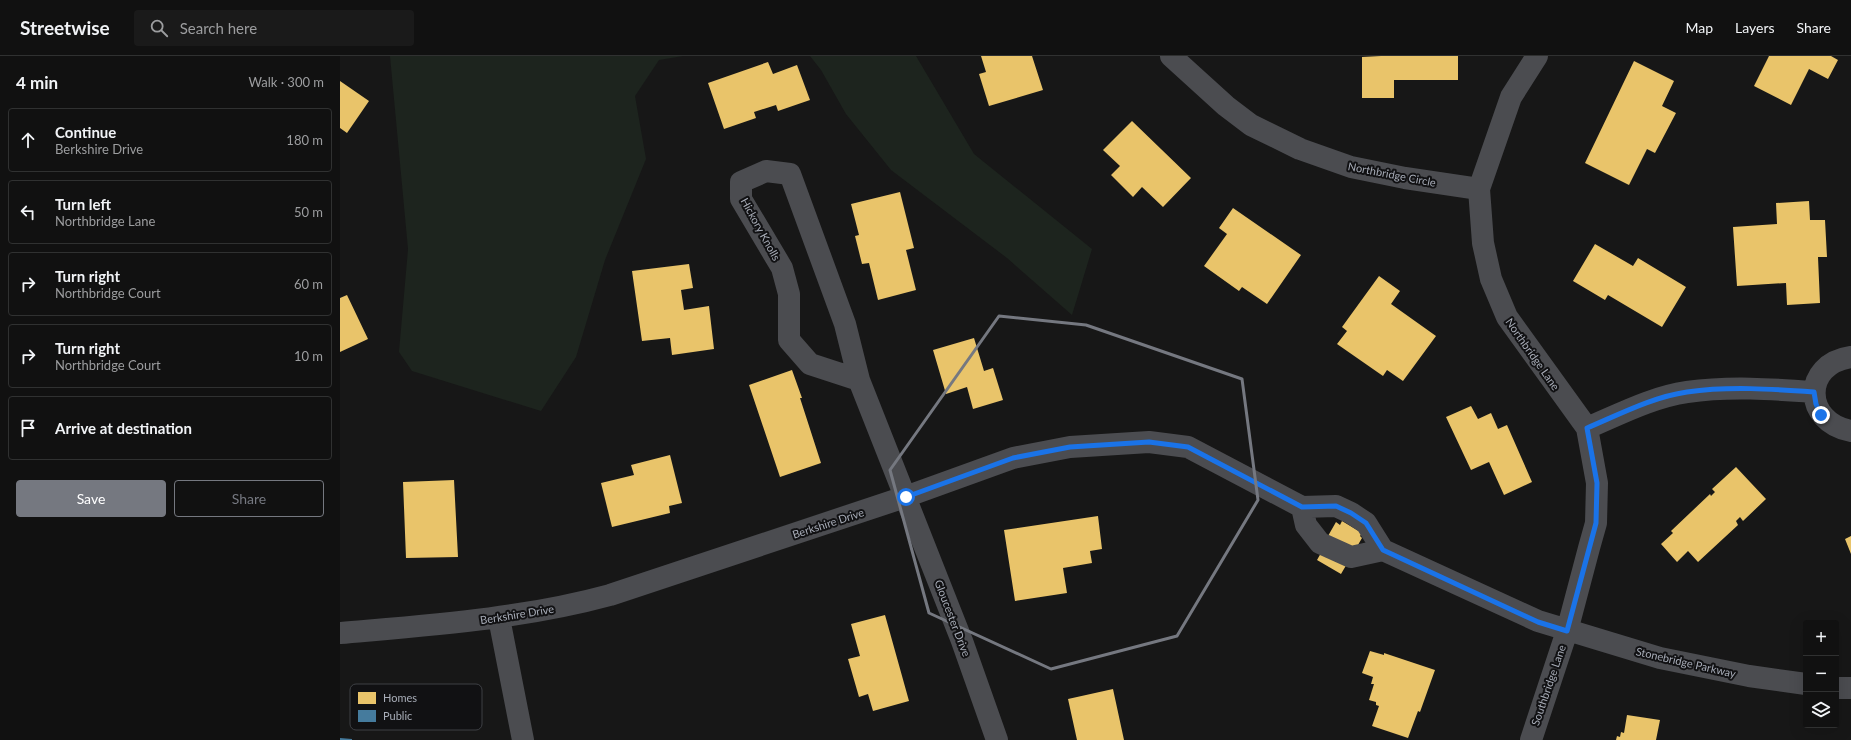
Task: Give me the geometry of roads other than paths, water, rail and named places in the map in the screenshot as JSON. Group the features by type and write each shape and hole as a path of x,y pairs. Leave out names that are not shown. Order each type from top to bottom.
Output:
{"street":[{"name":"Northbridge Circle","path":"1171,56 1226,106 1251,125 1300,149 1351,167 1405,178 1479,189"},
{"name":"Northbridge Lane","path":"1537,56 1511,98 1479,189 1483,243 1491,279 1506,317 1587,428 1597,483 1596,523 1567,631"},
{"name":"Hickory Knolls","path":"859,380 810,364 789,340 789,294 782,268 741,199 741,182 766,171 790,174 845,324 859,380 906,497"},
{"path":"1851,357 1841,358 1831,363 1822,371 1814,392 1816,404 1821,415 1829,424 1840,429 1851,431"},
{"path":"1587,428 1641,405 1686,392 1731,389 1814,392"},
{"name":"Berkshire Drive","path":"340,633 499,618 582,603 610,596 906,497 1013,458 1070,447 1149,442 1188,447 1302,507 1336,506 1351,513 1366,523 1383,550"},
{"name":"Gloucester Drive","path":"906,497 962,641 997,740"},
{"path":"1302,507 1306,525 1320,543 1351,557 1383,550 1538,622 1567,631"},
{"path":"499,618 523,740"},
{"name":"Stonebridge Parkway","path":"1567,631 1660,658 1749,676 1803,684"},
{"name":"Southbridge Lane","path":"1531,740 1567,631"},
{"path":"1839,688 1851,688"}]}
